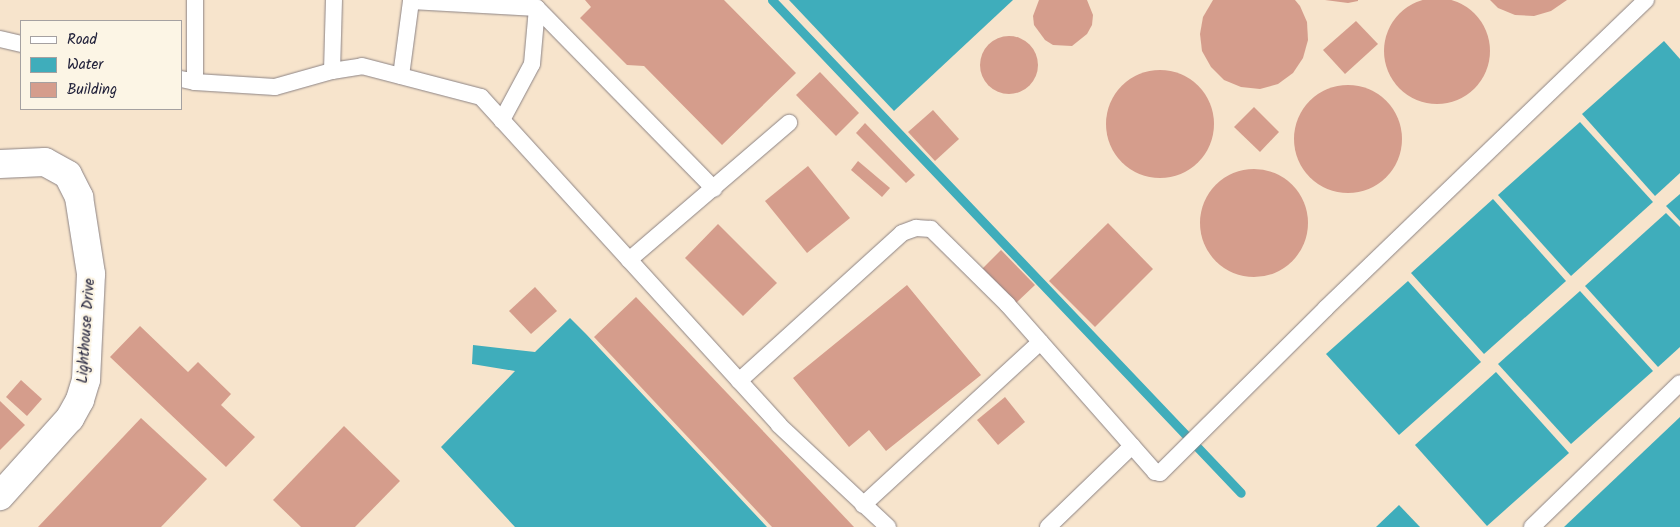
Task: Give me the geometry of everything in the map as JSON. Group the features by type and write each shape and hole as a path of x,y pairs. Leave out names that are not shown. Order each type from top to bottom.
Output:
{"street":[{"name":"Lighthouse Drive","path":"0,164 44,162 68,175 79,198 91,274 86,380 80,400 70,418 0,496"}],"lane":[{"path":"195,0 188,81 274,87 332,70 362,66 481,96 779,425 888,527"},
{"path":"332,70 334,0"},
{"path":"739,381 902,233 916,228 931,229 1007,304 1158,473 1646,0"},
{"path":"401,76 411,1 537,8 714,189"},
{"path":"502,120 532,64 537,8"},
{"path":"0,39 20,44"},
{"path":"630,260 789,123"},
{"path":"863,505 1040,342"},
{"path":"1532,527 1680,383"},
{"path":"1048,527 1132,446"}],"water":[{"path":"789,0 1013,0 894,111"},
{"path":"1664,41 1680,59 1680,173 1655,196 1582,114"},
{"path":"1580,122 1653,202 1571,276 1498,195"},
{"path":"1680,194 1680,221 1666,206"},
{"path":"1493,199 1566,281 1484,354 1411,273"},
{"path":"1666,213 1680,227 1680,347 1658,367 1585,286"},
{"path":"1408,281 1481,362 1399,435 1326,354"},
{"path":"1580,291 1653,371 1571,444 1498,364"},
{"path":"570,318 767,527 515,527 441,447 515,371 472,364 473,345 535,352"},
{"path":"1496,372 1569,453 1487,526 1415,445"},
{"path":"1680,417 1680,527 1564,527"},
{"path":"1399,505 1420,527 1376,527"}],"building":[{"path":"1427,-1 1447,-1 1467,7 1481,21 1489,41 1489,61 1481,81 1467,95 1447,103 1427,103 1407,95 1393,81 1385,61 1385,41 1393,21 1407,7"},
{"path":"585,0 724,0 796,73 722,145 644,66 627,65 580,18 591,7"},
{"path":"1039,0 1087,0 1093,15 1092,25 1087,34 1072,46 1053,45 1045,40 1034,25 1033,16"},
{"path":"1213,0 1295,0 1300,6 1307,22 1308,40 1303,58 1293,73 1278,84 1260,89 1241,87 1224,80 1211,67 1202,51 1200,34 1203,17"},
{"path":"1325,0 1358,0 1358,1 1348,3"},
{"path":"1490,0 1567,0 1551,11 1534,16 1515,15 1498,8"},
{"path":"1356,21 1378,44 1345,74 1323,50"},
{"path":"1003,36 1015,36 1030,44 1038,59 1038,71 1030,86 1015,94 1003,94 988,86 980,71 980,59 988,44"},
{"path":"1160,70 1181,74 1198,86 1210,103 1214,124 1210,145 1198,162 1181,174 1160,178 1139,174 1122,162 1110,145 1106,124 1110,103 1122,86 1139,74"},
{"path":"820,72 859,113 836,136 796,95"},
{"path":"1348,85 1369,89 1386,101 1398,118 1402,139 1398,160 1386,177 1369,189 1348,193 1327,189 1310,177 1298,160 1294,139 1298,118 1310,101 1327,89"},
{"path":"1254,107 1279,132 1260,152 1234,127"},
{"path":"933,110 959,139 935,161 908,132"},
{"path":"865,123 915,175 906,183 856,133"},
{"path":"858,161 890,188 882,197 851,170"},
{"path":"808,166 850,218 807,253 765,201"},
{"path":"1254,169 1275,173 1292,185 1304,202 1308,223 1304,244 1292,261 1275,273 1254,277 1233,273 1216,261 1204,244 1200,223 1204,202 1216,185 1233,173"},
{"path":"1108,223 1153,269 1095,327 1049,281"},
{"path":"718,224 777,283 743,316 685,258"},
{"path":"1001,250 1035,285 1014,305 981,270"},
{"path":"907,285 981,375 886,451 869,430 849,447 793,378"},
{"path":"535,287 557,311 531,334 509,311"},
{"path":"636,297 854,527 772,527 594,337"},
{"path":"140,326 188,372 198,362 231,394 221,405 255,437 226,467 110,357"},
{"path":"21,380 42,399 27,416 6,397"},
{"path":"1005,397 1025,422 998,445 977,420"},
{"path":"0,401 25,425 0,450"},
{"path":"141,418 207,479 161,527 38,527"},
{"path":"344,426 400,481 355,527 301,527 273,500"}],"waterway":[{"path":"772,0 1241,493"}]}
